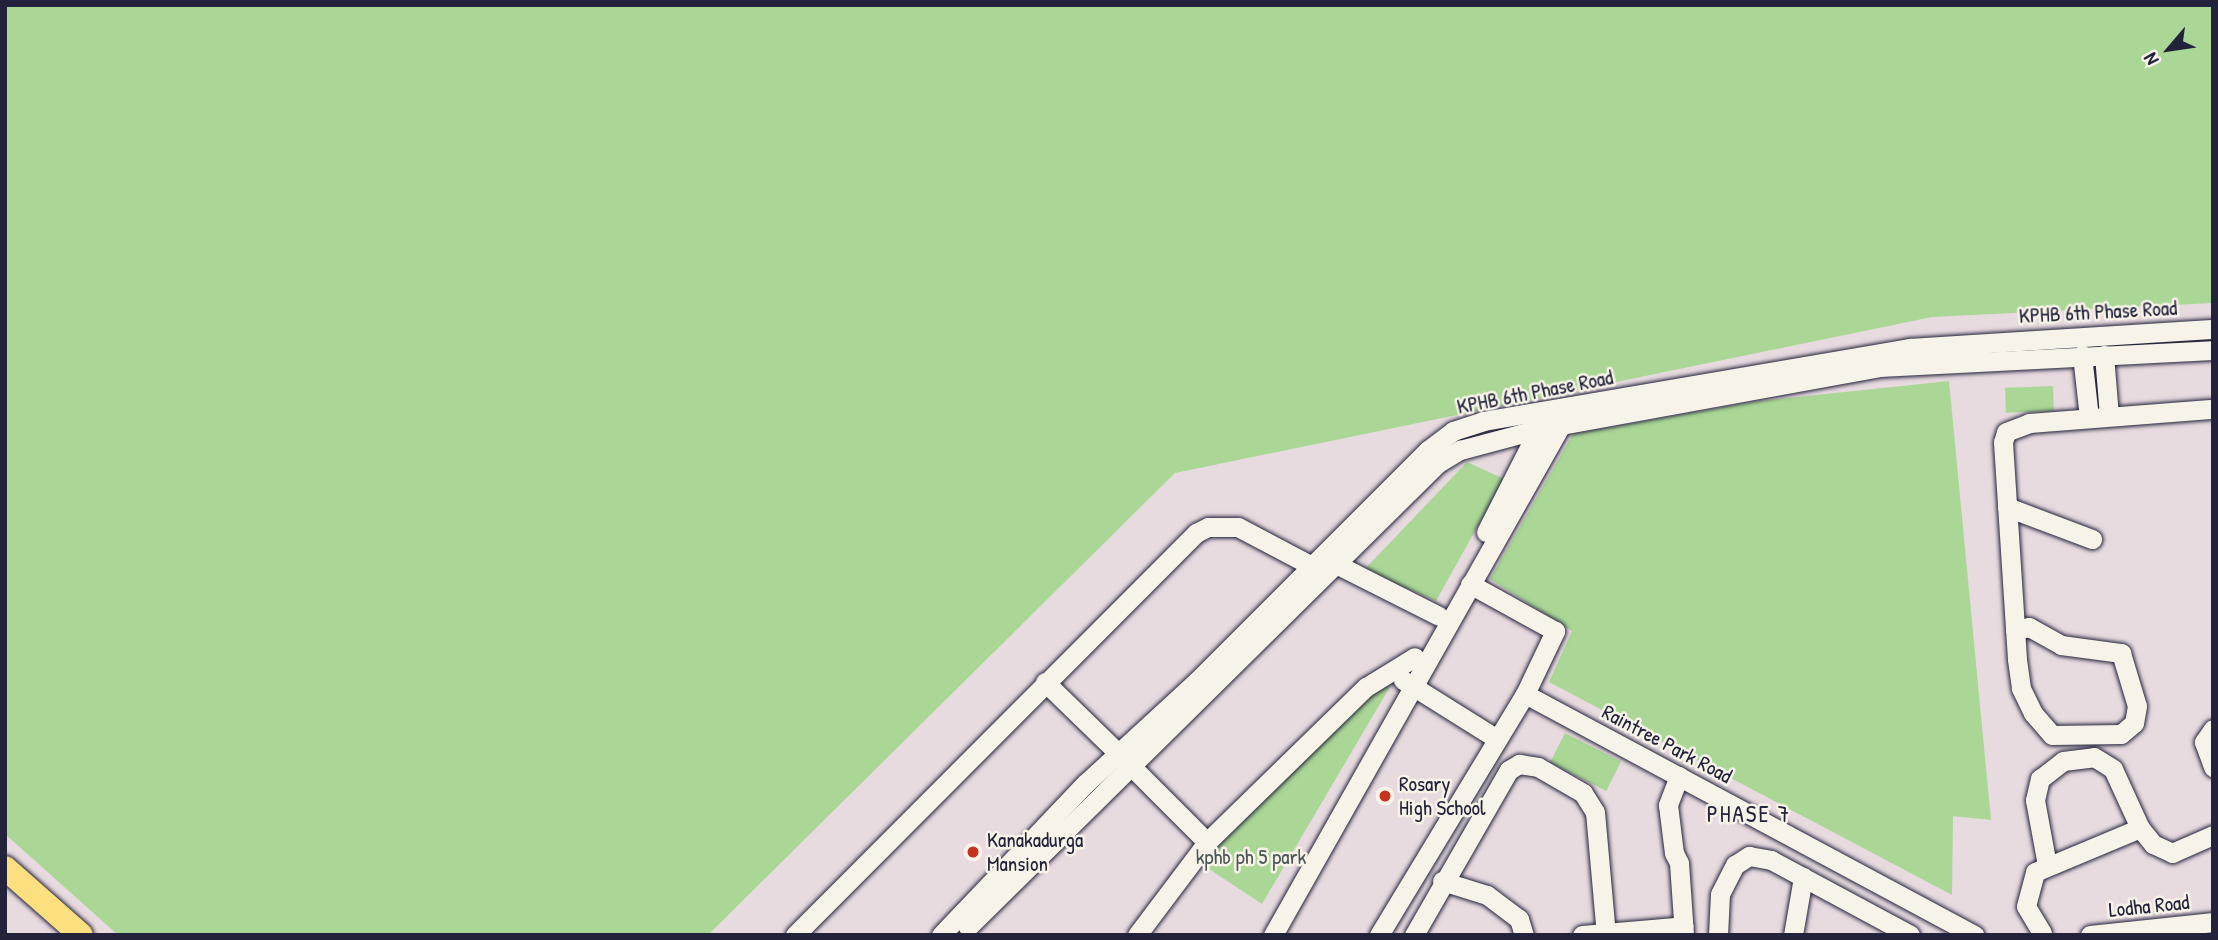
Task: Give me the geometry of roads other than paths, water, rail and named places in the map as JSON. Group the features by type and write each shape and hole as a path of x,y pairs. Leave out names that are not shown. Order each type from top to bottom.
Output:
{"main road":[{"path":"5,868 81,935"},
{"path":"5,888 58,935"}],"street":[{"name":"KPHB 6th Phase Road","path":"959,935 1438,463 1473,445 1539,429 1566,416 1959,352 2213,329"},
{"name":"KPHB 6th Phase Road","path":"1959,352 2104,355 2213,350"},
{"path":"2082,355 2095,415"},
{"path":"2095,415 2104,355"},
{"path":"2144,413 2154,402 2213,397"},
{"path":"2015,630 2029,627 2061,645 2121,653 2137,706 2134,723 2121,734 2052,735 2033,713 2021,688 2015,630 2007,507 2006,432 2029,423 2095,415 2213,409"},
{"name":"KPHB 6th Phase Road","path":"941,935 1118,753 1442,438 1469,424 1547,410 1566,416"},
{"path":"1539,429 1547,410"},
{"name":"KPHB 6th Phase Road","path":"1258,935 1407,682 1470,584 1566,416"},
{"name":"KPHB 6th Phase Road","path":"1273,935 1407,682 1415,657 1539,429"},
{"path":"2007,507 2092,539"},
{"path":"795,935 1196,533 1208,527 1238,527 1312,566"},
{"path":"1336,564 1439,616"},
{"path":"1379,935 1525,694 1555,631 1470,584"},
{"path":"1136,932 1207,842 1366,687 1415,657"},
{"path":"1045,682 1118,753"},
{"path":"1407,682 1497,738"},
{"name":"Raintree Park Road","path":"1525,694 1973,935"},
{"path":"2213,729 2204,742 2213,767"},
{"path":"2047,865 2035,800 2040,779 2063,761 2094,757 2113,769 2140,828 2152,844 2172,853 2213,835"},
{"path":"1414,935 1442,881 1509,770 1520,764 1538,766 1583,793 1595,812 1606,933"},
{"path":"1132,767 1207,842"},
{"path":"1582,935 1684,930 1679,863 1684,852 1679,804 1685,779"},
{"path":"2040,934 2026,906 2031,880 2047,865 2140,828"},
{"path":"1717,935 1720,894 1735,865 1749,856 1771,860 1886,929 1910,935"},
{"path":"1793,935 1803,877"},
{"path":"1442,881 1487,895 1519,919 1524,935"},
{"path":"2019,909 2040,934"},
{"name":"Lodha Road","path":"2090,935 2213,922"}],"place":[{"name":"Rosary High School","path":"1385,796"},
{"name":"Kanakadurga Mansion","path":"973,852"}],"district":[{"name":"PHASE 7","path":"1749,814"}],"park label":[{"name":"kphb ph 5 park","path":"1251,857"}]}
